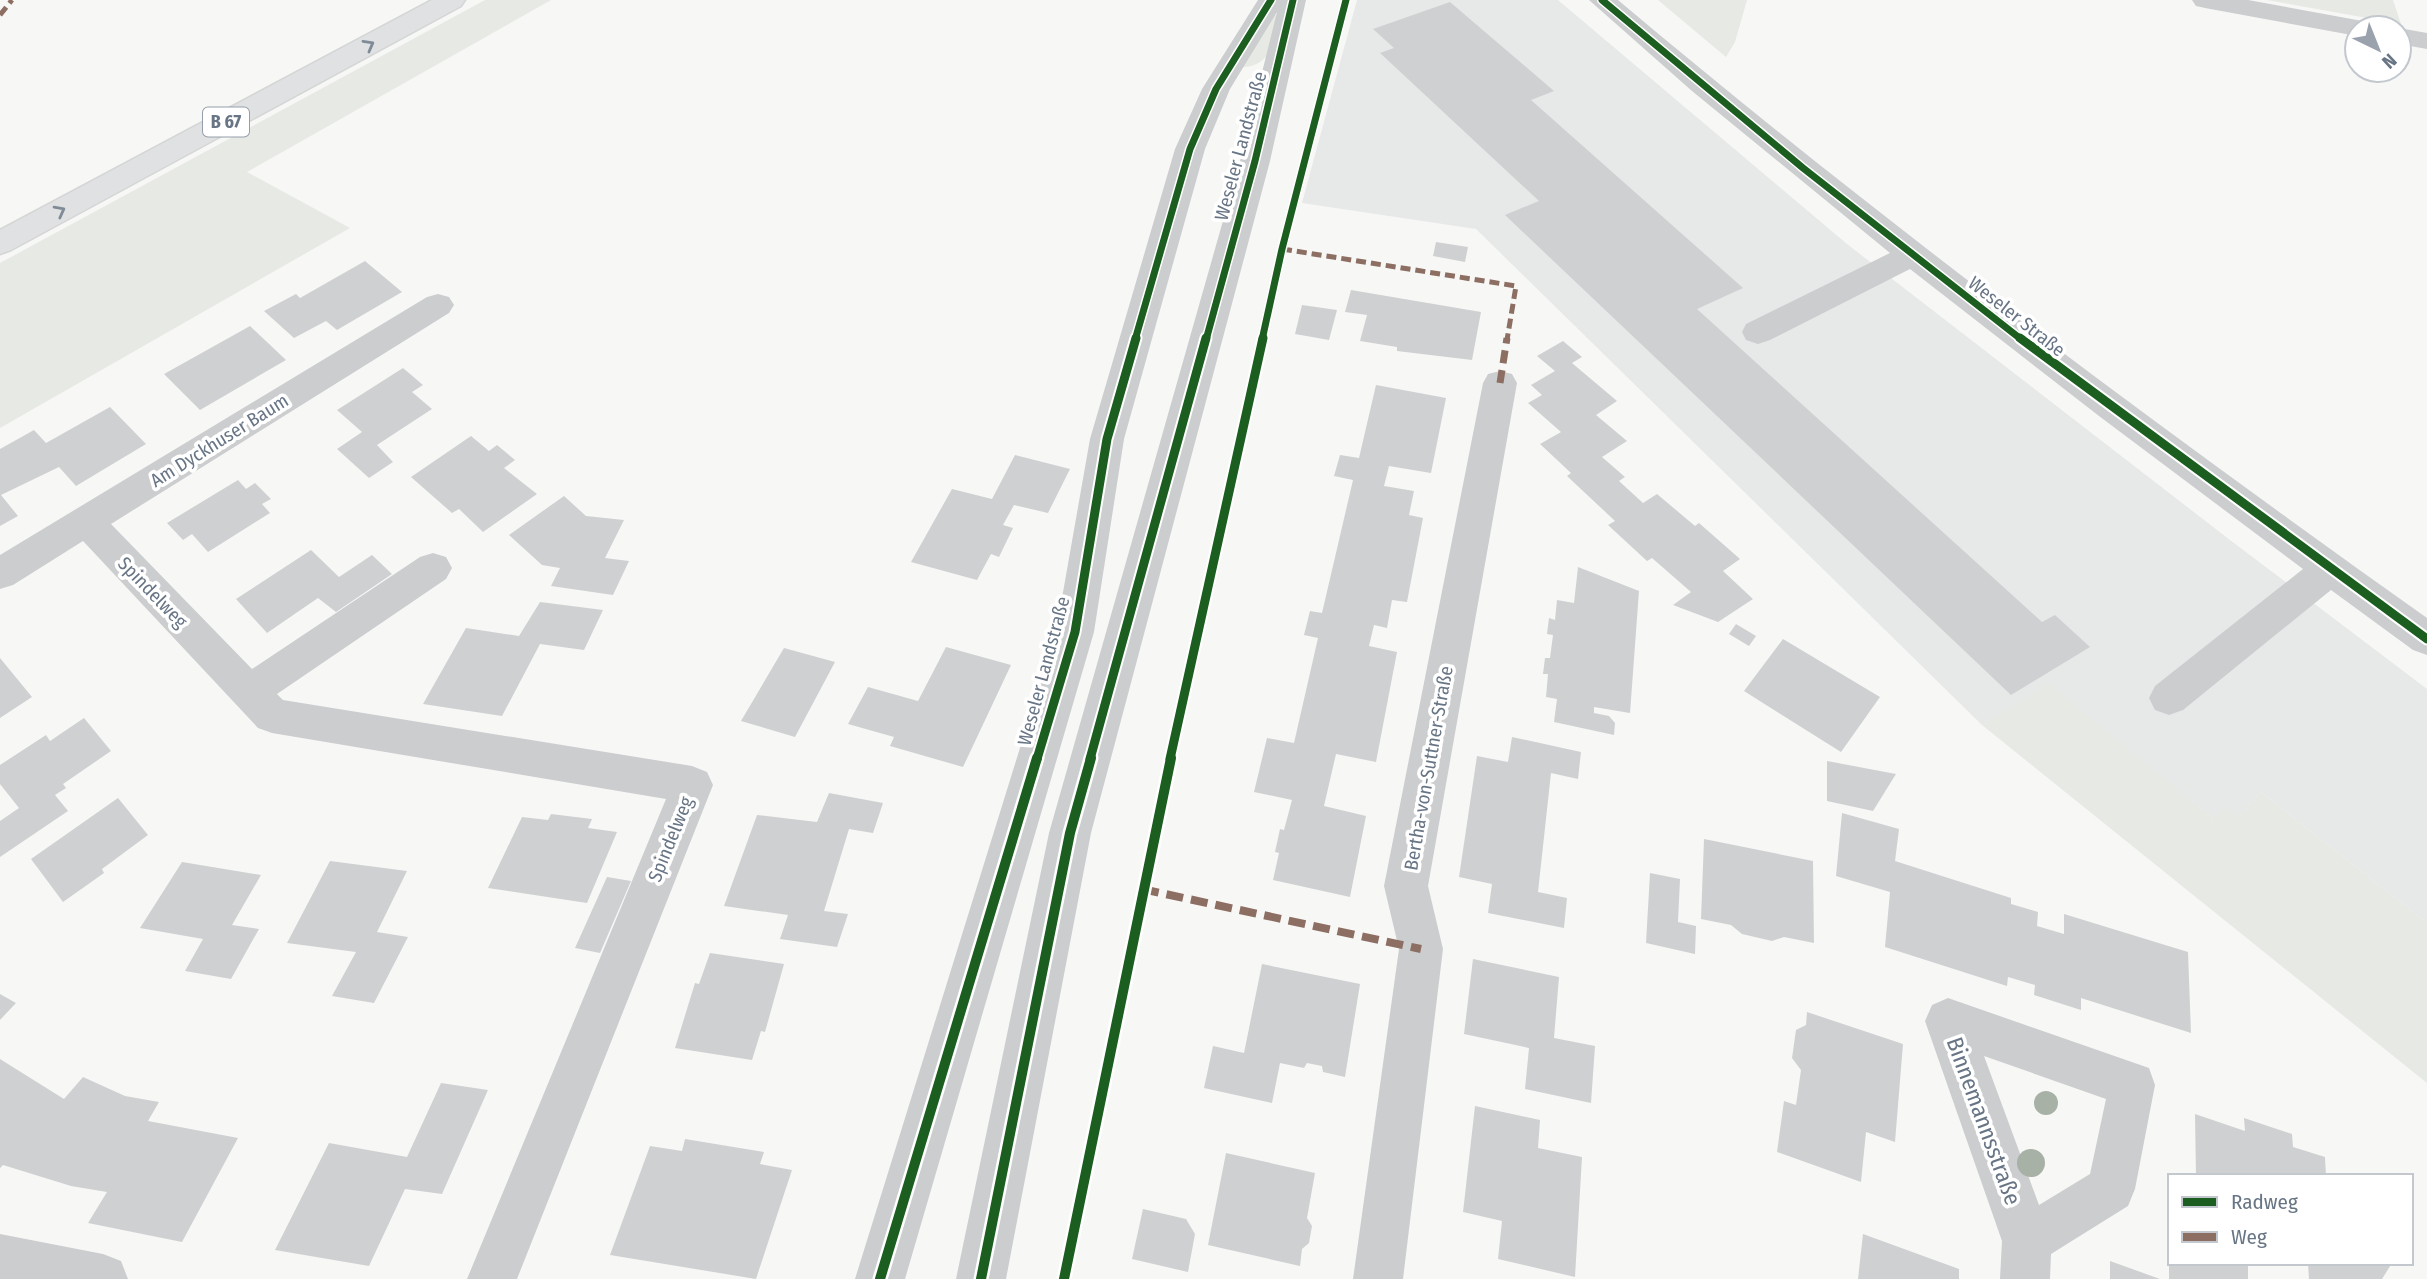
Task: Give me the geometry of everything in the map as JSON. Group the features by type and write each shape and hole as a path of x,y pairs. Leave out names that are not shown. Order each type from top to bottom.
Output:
{"highway":[{"name":"B 67","path":"0,219 410,0"},
{"name":"B 67","path":"0,243 452,0"}],"street":[{"name":"Weseler Landstraße","path":"880,1279 1075,632 1107,439 1190,149 1216,89 1272,0"},
{"name":"Weseler Landstraße","path":"981,1279 1070,833 1271,99 1293,0"},
{"name":"Weseler Straße","path":"1601,0 1705,89 1911,256 2068,377 2427,639"},
{"path":"2205,0 2343,25"},
{"path":"1216,89 1271,99"},
{"path":"1758,332 1911,256"},
{"name":"Am Dyckhuser Baum","path":"0,575 438,305"},
{"name":"Bertha-von-Suttner-Straße","path":"1378,1279 1421,949 1406,886 1500,383"},
{"name":"Spindelweg","path":"86,521 272,716 691,785 492,1279"},
{"path":"249,692 433,568"},
{"path":"2169,698 2330,569"},
{"name":"Binnemannsstraße","path":"1948,1021 2132,1084 2111,1189 2026,1260 2004,1176 1948,1021"},
{"path":"0,1259 103,1279"}],"shaded area":[{"path":"485,0 551,0 247,172 350,228 0,428 0,263"},
{"path":"1357,0 1558,0 1847,244 2427,689 2427,923 2261,792 2239,816 2214,819 2048,684 1982,725 1476,229 1302,203"},
{"path":"1658,0 1747,0 1735,42 1726,57"},
{"path":"2267,0 2393,0 2398,14 2345,14"},
{"path":"1272,15 1280,15 1270,50 1259,62 1241,67"},
{"path":"2048,683 2214,819 2226,806 2239,816 2261,792 2427,923 2427,1083 1982,725"}],"building":[{"path":"1450,2 1554,91 1531,100 1743,288 1697,309 2042,622 2055,615 2090,647 2011,695 1505,215 1539,201 1380,53 1394,48 1373,29"},
{"path":"1436,242 1468,247 1465,262 1433,256"},
{"path":"365,261 402,292 337,330 326,321 294,338 264,311 296,294 300,298"},
{"path":"1351,290 1481,312 1472,360 1397,351 1397,347 1360,341 1367,315 1345,312"},
{"path":"1302,305 1337,310 1329,340 1295,334"},
{"path":"250,326 286,360 200,410 164,374"},
{"path":"1563,341 1582,357 1572,363 1617,401 1596,415 1627,441 1602,457 1625,477 1619,481 1643,503 1657,494 1695,526 1699,523 1740,559 1723,571 1753,599 1718,622 1673,605 1691,592 1652,558 1647,561 1608,525 1615,521 1567,476 1571,473 1540,444 1561,432 1528,403 1542,395 1531,385 1555,371 1537,356"},
{"path":"403,368 423,385 412,392 432,409 377,445 393,462 369,478 337,449 362,432 337,410"},
{"path":"1376,385 1446,398 1431,473 1389,466 1384,486 1414,491 1409,515 1423,518 1407,602 1392,600 1387,628 1374,625 1369,646 1397,652 1376,762 1336,754 1324,806 1366,816 1350,897 1273,880 1279,853 1275,852 1280,829 1284,830 1292,800 1254,792 1267,738 1294,743 1318,638 1304,635 1310,611 1322,613 1353,480 1334,476 1340,455 1359,458"},
{"path":"110,407 146,444 76,486 59,467 1,495 18,516 0,526 0,449 34,430 46,443"},
{"path":"471,436 489,451 497,445 515,460 504,468 537,494 483,532 459,509 452,513 411,477"},
{"path":"1015,455 1070,469 1048,513 1014,505 1003,525 1013,528 999,557 991,554 977,580 911,562 952,489 992,499"},
{"path":"238,480 246,489 255,483 271,499 262,504 270,513 208,552 192,534 183,540 167,523"},
{"path":"564,496 586,516 624,520 605,558 629,561 613,595 551,586 560,568 542,565 509,535"},
{"path":"311,550 339,577 372,555 392,574 336,612 318,598 267,633 236,599"},
{"path":"1578,567 1639,591 1630,713 1594,707 1594,713 1609,716 1615,723 1614,735 1554,722 1557,699 1546,697 1548,674 1543,674 1545,658 1550,658 1553,635 1547,634 1549,618 1555,620 1557,600 1574,603"},
{"path":"540,602 603,610 584,650 540,644 502,716 423,704 466,628 519,636"},
{"path":"1736,624 1756,636 1749,646 1729,634"},
{"path":"1783,639 1880,697 1841,752 1744,691"},
{"path":"946,647 1011,665 963,767 890,746 894,737 848,724 868,687 918,701"},
{"path":"784,648 835,662 795,737 741,721"},
{"path":"0,658 32,697 0,718"},
{"path":"84,718 111,751 63,784 66,788 55,795 68,811 0,857 0,821 19,808 0,784 0,765 46,735 50,741"},
{"path":"1512,737 1581,752 1578,779 1551,773 1538,892 1567,898 1564,928 1488,913 1492,884 1459,877 1477,756 1508,762"},
{"path":"1827,761 1896,774 1873,811 1827,801"},
{"path":"829,793 883,803 873,833 849,829 824,911 848,914 837,947 780,939 788,915 724,906 757,815 817,822"},
{"path":"118,798 148,835 102,869 104,873 63,902 31,859"},
{"path":"1842,813 1899,829 1895,861 2011,898 2011,904 2038,912 2037,926 2064,934 2064,914 2188,952 2191,1033 2081,998 2081,1010 2034,995 2035,985 2008,977 2007,986 1885,947 1890,892 1836,876"},
{"path":"551,814 592,819 588,828 617,832 587,903 488,888 522,817 548,820"},
{"path":"1704,839 1813,861 1814,943 1784,937 1772,941 1742,934 1731,925 1701,919"},
{"path":"330,861 407,871 377,932 408,937 374,1003 332,996 356,952 287,943"},
{"path":"182,862 261,875 232,925 259,929 231,979 185,971 203,939 140,928"},
{"path":"1650,873 1680,879 1678,922 1696,926 1695,954 1646,943"},
{"path":"607,877 631,881 600,953 575,948"},
{"path":"710,953 784,964 765,1032 761,1031 752,1060 675,1048 695,983 699,984"},
{"path":"1473,959 1559,977 1554,1038 1595,1046 1591,1103 1525,1089 1529,1048 1464,1034"},
{"path":"1262,964 1360,984 1345,1077 1323,1072 1322,1066 1307,1063 1304,1068 1280,1063 1272,1103 1204,1088 1213,1046 1244,1053"},
{"path":"0,994 16,1003 0,1020"},
{"path":"1807,1012 1903,1044 1895,1142 1866,1132 1861,1182 1777,1152 1784,1101 1796,1105 1801,1070 1792,1058 1796,1030 1806,1025"},
{"path":"0,1059 64,1099 83,1077 125,1096 159,1102 148,1121 238,1138 182,1242 88,1223 107,1192 71,1186 3,1165 0,1168"},
{"path":"441,1083 488,1090 442,1194 405,1189 369,1266 275,1250 329,1143 407,1157"},
{"path":"1475,1106 1540,1120 1538,1148 1582,1157 1575,1277 1498,1259 1502,1221 1463,1212"},
{"path":"2195,1114 2245,1131 2244,1118 2292,1134 2293,1147 2325,1157 2326,1174 2196,1174"},
{"path":"685,1139 764,1152 760,1164 792,1170 756,1279 610,1255 650,1146 682,1151"},
{"path":"1226,1153 1315,1173 1307,1218 1312,1226 1309,1243 1302,1249 1300,1266 1208,1245"},
{"path":"1143,1209 1186,1219 1195,1234 1188,1272 1132,1259"},
{"path":"1863,1234 1959,1269 1959,1279 1858,1279"},
{"path":"2110,1261 2160,1279 2110,1279"},
{"path":"2169,1265 2248,1265 2248,1279 2169,1279"},
{"path":"2308,1265 2391,1265 2382,1279 2309,1279"}],"marked path":[{"path":"0,15 12,0"},
{"path":"1282,249 1516,286 1500,383"},
{"path":"1142,889 1421,949"}],"cycle path":[{"path":"880,1279 1075,632 1107,439 1190,149 1216,89 1271,0"},
{"path":"981,1279 1070,833 1255,161 1293,0"},
{"path":"1064,1279 1142,889 1282,249 1346,0"},
{"path":"1602,0 1702,85 1905,249 2111,407 2427,639"}]}
